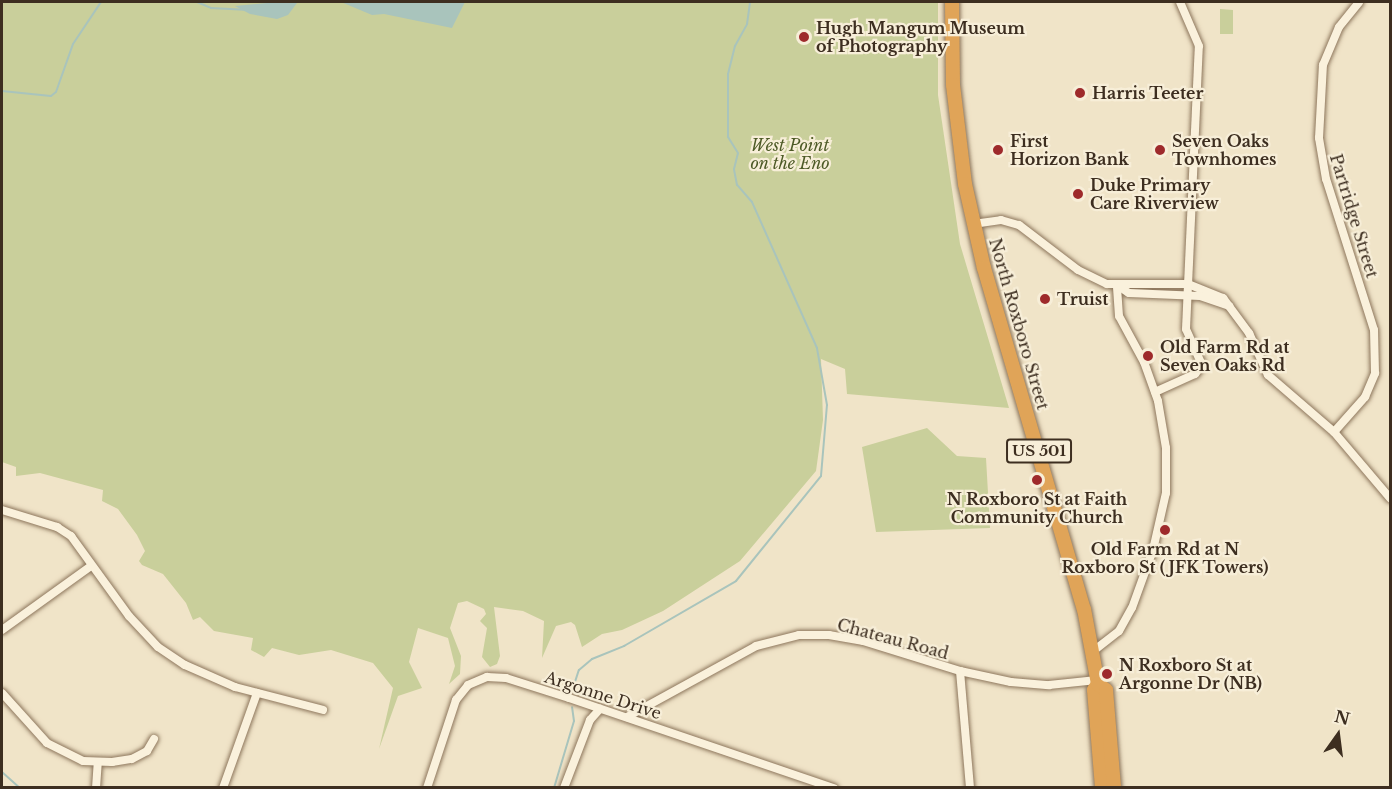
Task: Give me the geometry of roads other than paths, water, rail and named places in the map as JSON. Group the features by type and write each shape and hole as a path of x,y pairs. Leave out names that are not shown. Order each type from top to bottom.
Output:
{"highway":[{"name":"North Roxboro Street","path":"952,2 956,115 973,224 1071,559 1097,682 1094,690 1105,786"}],"street":[{"path":"1155,392 1201,370 1201,362 1186,329 1199,46 1180,2"},
{"name":"Partridge Street","path":"1334,432 1365,397 1375,373 1374,330 1326,179 1319,138 1323,65 1339,27 1359,2"},
{"path":"973,224 1001,220 1018,225 1085,274 1117,285 1129,293 1188,294 1229,306"},
{"path":"1117,285 1188,284 1210,290 1229,306 1249,333 1268,375 1334,432 1390,498"},
{"path":"1092,652 1114,636 1126,620 1162,521 1167,460 1155,392 1119,316 1117,285"},
{"path":"2,510 57,527 71,536 112,597 158,647 209,677 257,693 323,710"},
{"path":"2,630 92,566"},
{"name":"Chateau Road","path":"627,717 736,656 788,636 829,635 863,641 960,671 1027,683 1097,682"},
{"path":"960,671 970,788"},
{"name":"Argonne Drive","path":"427,788 450,714 464,689 478,679 506,678 834,788"},
{"path":"2,693 53,748 83,761 132,759 147,751 154,739"},
{"path":"223,788 257,693"},
{"path":"564,788 590,720 600,710"},
{"path":"96,788 98,762"}],"water":[{"path":"277,2 297,3 288,15 277,19 250,14 235,6"},
{"path":"341,2 465,2 452,28 384,14 372,15"}],"waterway":[{"path":"2,91 51,96 56,92 73,44 101,2"},
{"path":"197,2 211,8 244,10"},
{"path":"573,688 579,670 592,659 624,646 736,581 821,476 827,405 817,348 752,202 737,185 734,169 738,153 728,137 728,74 735,46 747,24 750,2"},
{"path":"554,788 574,721 572,707"},
{"path":"2,772 20,788"}],"place":[{"name":"Hugh Mangum Museum of Photography","path":"804,37"},
{"name":"Harris Teeter","path":"1080,93"},
{"name":"First Horizon Bank","path":"998,150"},
{"name":"Seven Oaks Townhomes","path":"1160,150"},
{"name":"Duke Primary Care Riverview","path":"1078,194"},
{"name":"Truist","path":"1045,299"},
{"name":"Old Farm Rd at Seven Oaks Rd","path":"1148,356"},
{"name":"N Roxboro St at Faith Community Church","path":"1037,480"},
{"name":"Old Farm Rd at N Roxboro St (JFK Towers)","path":"1165,530"},
{"name":"N Roxboro St at Argonne Dr (NB)","path":"1107,674"}],"park label":[{"name":"West Point on the Eno","path":"790,154"}]}
